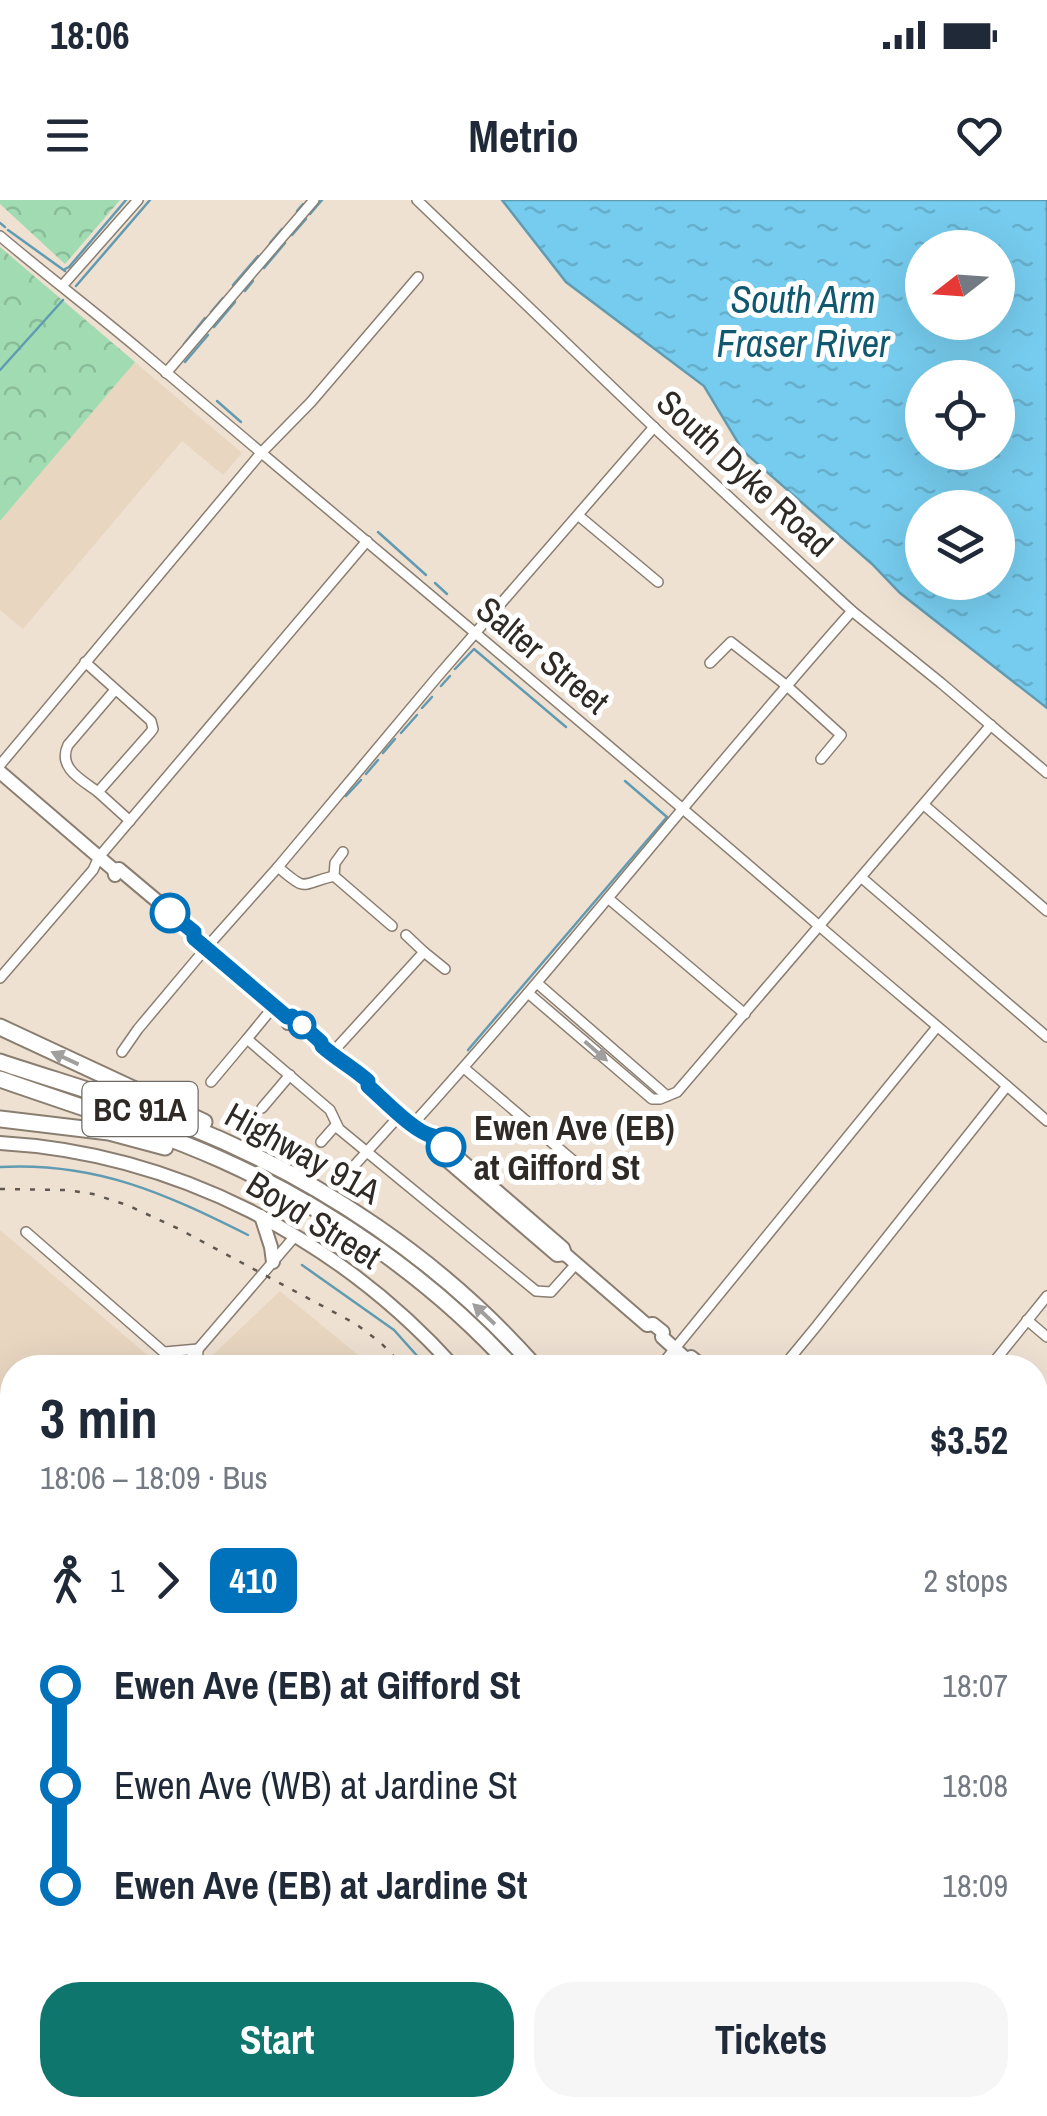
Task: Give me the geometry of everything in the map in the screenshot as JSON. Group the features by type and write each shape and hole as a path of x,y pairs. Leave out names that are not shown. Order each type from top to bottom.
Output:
{"highway":[{"path":"0,1028 231,1135 276,1167"},
{"name":"Highway 91A","path":"0,1062 188,1126 276,1167 360,1216 427,1264 523,1355"},
{"name":"Highway 91A","path":"0,1079 222,1160 290,1194 384,1253 463,1317 500,1355"},
{"path":"0,1119 109,1132 222,1160"}],"street":[{"path":"62,286 138,200"},
{"path":"166,373 314,200"},
{"name":"South Dyke Road","path":"417,200 852,611 1047,774"},
{"name":"Salter Street","path":"0,236 367,540 1045,1115"},
{"path":"418,277 262,453 0,768 98,857 114,870 119,869 274,1006 287,1017 292,1016 344,1066 352,1067 426,1136 427,1142 557,1255 570,1259 648,1325 653,1324 663,1332 662,1338 680,1355"},
{"path":"122,1052 206,948 654,427"},
{"path":"579,516 658,582"},
{"path":"0,978 367,540"},
{"path":"413,1124 852,611"},
{"path":"710,664 731,642 786,686 841,735 821,759"},
{"path":"85,662 151,720 153,728 98,792"},
{"path":"115,690 68,745 65,764 130,821"},
{"path":"528,993 652,1099 660,1100 677,1092 992,725"},
{"path":"924,805 1047,911"},
{"path":"334,876 335,863 344,852"},
{"path":"278,867 300,885 310,886 334,876"},
{"path":"334,876 392,926"},
{"path":"862,878 1047,1036"},
{"path":"609,898 745,1014"},
{"path":"406,936 444,969"},
{"path":"326,1050 424,952"},
{"path":"537,983 667,1096"},
{"path":"211,1082 274,1006"},
{"path":"670,1355 937,1027"},
{"path":"247,1039 330,1110 336,1126 536,1292 551,1292 570,1259"},
{"path":"464,1068 595,1180"},
{"path":"262,1108 290,1075"},
{"path":"793,1355 1007,1086"},
{"path":"352,1167 401,1114"},
{"path":"321,1142 336,1126"},
{"name":"Boyd Street","path":"0,1143 58,1148 132,1164 261,1216 296,1235 365,1284 441,1355"},
{"path":"261,1216 273,1262"},
{"path":"26,1232 168,1355"},
{"path":"193,1355 296,1235"},
{"path":"1000,1355 1047,1296"},
{"path":"1028,1320 1047,1337"},
{"path":"164,1352 198,1349"},
{"path":"198,1349 198,1355"}],"shaded area":[{"path":"135,362 242,453 223,475 182,441 23,629 0,610 0,521"},
{"path":"0,1230 147,1355 0,1355"},
{"path":"280,1291 358,1355 213,1355"}],"green space":[{"path":"0,200 120,200 65,264"},
{"path":"0,247 135,362 0,521"}],"water":[{"name":"South Arm Fraser River","path":"502,200 1047,200 1047,708 909,600 1015,600 1015,490 905,490 905,597 743,451 704,386 566,282"}],"waterway":[{"path":"65,269 126,200"},
{"path":"76,286 150,200"},
{"path":"310,214 322,200"},
{"path":"297,211 303,204"},
{"path":"292,235 306,219"},
{"path":"0,223 5,227"},
{"path":"270,243 282,229"},
{"path":"8,230 65,271"},
{"path":"264,268 285,243"},
{"path":"233,285 258,256"},
{"path":"245,291 253,281"},
{"path":"211,312 223,298"},
{"path":"0,370 63,300"},
{"path":"214,327 235,302"},
{"path":"184,344 205,318"},
{"path":"185,362 208,335"},
{"path":"217,401 241,422"},
{"path":"378,532 426,575"},
{"path":"435,583 447,594"},
{"path":"455,669 474,649 566,727"},
{"path":"441,686 450,676"},
{"path":"422,708 432,697"},
{"path":"401,733 417,715"},
{"path":"383,753 395,739"},
{"path":"366,774 378,760"},
{"path":"346,796 361,780"},
{"path":"468,1050 667,817 625,781"},
{"path":"0,1167 99,1175 158,1194 248,1235"},
{"path":"302,1265 394,1330 416,1355"}],"railway":[{"path":"0,1189 67,1190 127,1205 356,1324 393,1355"}],"bus line":[{"name":"410","path":"170,913 287,1017 292,1016 344,1066 352,1067 426,1136 433,1136 446,1147"}],"place":[{"name":"Ewen Ave (EB) at Gifford St","path":"446,1147"}]}
